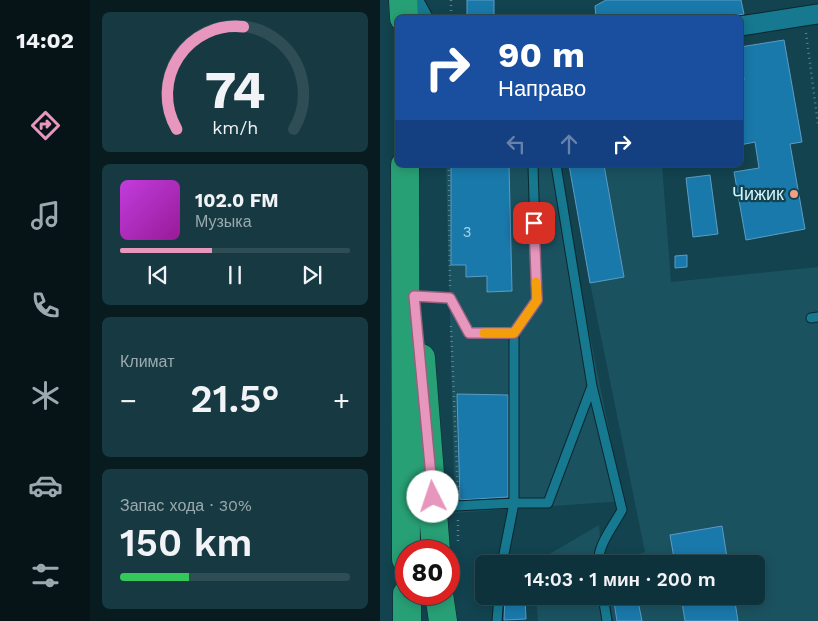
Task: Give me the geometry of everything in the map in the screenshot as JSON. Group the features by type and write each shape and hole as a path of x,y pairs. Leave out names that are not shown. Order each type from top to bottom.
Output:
{"highway":[{"path":"403,0 404,15"},
{"path":"405,167 406,540"},
{"path":"405,230 427,422 446,540"},
{"path":"407,605 407,621"},
{"path":"441,605 443,621"}],"street":[{"path":"413,0 421,15"},
{"path":"743,26 815,15"}],"lane":[{"path":"504,555 514,503 514,333 537,300 533,167"},
{"path":"556,167 592,386 622,510 607,536 599,555"},
{"path":"414,296 450,298 469,333 514,333"},
{"path":"457,506 548,503 592,386"},
{"path":"497,621 498,605"},
{"path":"604,605 607,621"}],"path":[{"path":"451,0 452,15"},
{"path":"815,15 805,37 818,124"},
{"path":"449,167 450,298 457,506 449,540"}],"shaded area":[{"path":"446,167 556,167 623,501 455,513"},
{"path":"569,167 662,167 671,282 818,267 818,621 613,621 610,605 765,605 765,555 634,555 645,552 590,283"},
{"path":"599,525 601,555 548,555"},
{"path":"537,605 609,605 612,621 538,621"}],"building":[{"path":"467,0 494,0 494,15 467,15"},
{"path":"606,0 741,0 744,14 596,15 595,6"},
{"path":"784,40 802,142 790,144 805,229 746,240 734,172 759,168 755,142 743,144 743,47"},
{"path":"451,167 509,167 512,291 487,292 487,276 466,277 466,265 451,265"},
{"path":"569,167 604,167 624,277 590,283"},
{"path":"710,175 718,234 693,237 686,178"},
{"path":"687,255 687,267 675,268 675,256"},
{"path":"457,394 508,395 508,497 460,500"},
{"path":"722,526 727,555 673,555 670,535"},
{"path":"505,605 525,605 526,619 504,620"},
{"path":"614,605 639,605 642,621 617,621"},
{"path":"682,605 735,605 738,621 685,621"}],"slow traffic":[{"path":"484,333 514,333 537,300 536,282"}],"place":[{"name":"Чижик","path":"794,194"}],"route":[{"path":"433,497 414,296 450,298 469,333 514,333 537,300 534,223"}]}
